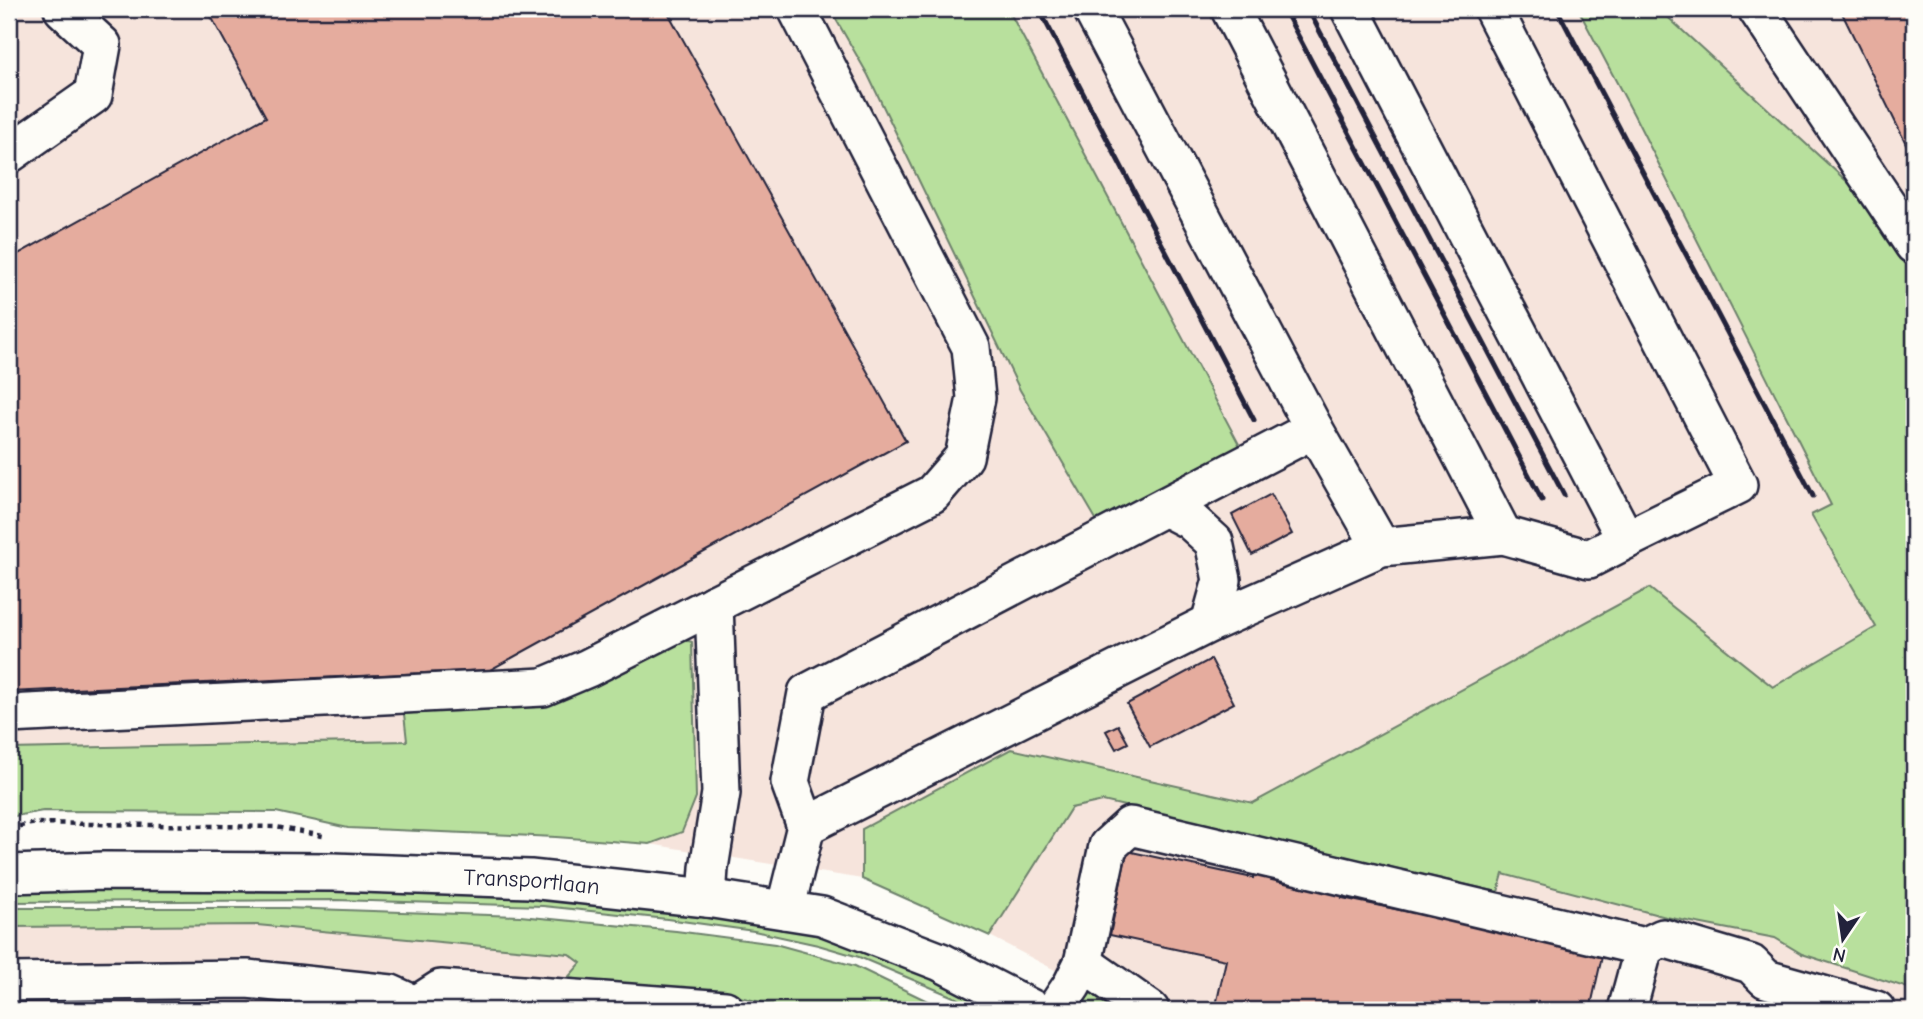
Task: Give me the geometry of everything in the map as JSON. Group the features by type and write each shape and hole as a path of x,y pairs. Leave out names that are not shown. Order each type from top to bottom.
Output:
{"street":[{"path":"9,154 93,95 102,45 63,9"},
{"path":"9,714 543,687 588,668 932,494 964,457 976,398 971,347 797,9"},
{"path":"1092,9 1314,429 1381,547"},
{"path":"1230,9 1503,535"},
{"path":"1350,9 1626,540"},
{"path":"806,826 1210,623 1381,547 1503,535 1588,559 1738,485 1493,9"},
{"path":"1757,9 1914,245"},
{"path":"785,910 806,826 790,782 807,693 1314,429"},
{"path":"1165,507 1190,520 1214,542 1222,580 1210,623"},
{"path":"707,898 709,868 722,793 714,604"},
{"path":"1055,1010 1083,962 1108,846 1130,826 1644,947 1663,938 1751,964 1761,995 1876,1010"},
{"name":"Transportlaan","path":"9,874 104,871 333,872 517,879 707,898 822,916 941,962 1034,1010"},
{"path":"1627,1010 1644,947"},
{"path":"1083,962 1150,1010"},
{"path":"9,982 247,979 391,994 421,1008 441,989 725,1010"}],"shaded area":[{"path":"9,9 830,9 868,75 1020,390 1239,446 1008,9 1578,9 1832,505 1811,515 1876,626 1773,687 1649,588 1253,803 1011,749 862,829 862,879 650,844 682,832 565,697 404,714 407,741 9,749"},
{"path":"1659,9 1914,9 1914,243"},
{"path":"1103,801 1497,892 1502,874 1666,917 1775,938 1802,954 1914,990 1914,1010 1112,1010 1087,989 990,936 1071,808"},
{"path":"292,922 754,967 913,1010 9,1010 9,927 257,925"}],"green space":[{"path":"830,9 1008,9 1240,446 1100,526 1020,390 868,75"},
{"path":"1578,9 1659,9 1914,243 1914,990 1802,954 1775,938 1666,917 1503,874 1498,892 1103,801 1071,808 990,936 862,879 862,829 1011,749 1253,803 1649,588 1773,687 1876,627 1811,515 1831,505"},
{"path":"668,635 692,642 696,797 682,832 650,844 348,828 276,812 43,811 9,817 9,749 407,741 404,714 565,697"},
{"path":"9,891 427,893 571,900 667,910 806,933 865,950 952,987 994,1010 975,1010 956,998 859,957 818,945 754,931 667,919 543,906 335,900 9,902"},
{"path":"9,908 285,908 520,916 676,931 775,944 855,966 946,1010 791,1010 740,997 564,982 581,963 569,954 257,925 9,927"},
{"path":"1087,989 1112,1010 1090,1010 1085,1006"}],"building":[{"path":"207,9 666,9 906,441 490,670 9,692 9,259 266,117"},
{"path":"1840,9 1914,9 1914,160"},
{"path":"1271,494 1292,534 1252,555 1232,515"},
{"path":"1211,659 1234,703 1150,747 1127,704"},
{"path":"1118,725 1128,743 1116,749 1106,731"},
{"path":"1127,851 1253,878 1256,862 1346,880 1342,898 1603,952 1590,1010 1215,1010 1226,960 1110,935"}],"railway":[{"path":"1039,9 1254,420"},
{"path":"1284,9 1542,500"},
{"path":"1308,9 1564,495"},
{"path":"1557,9 1813,496"}]}
